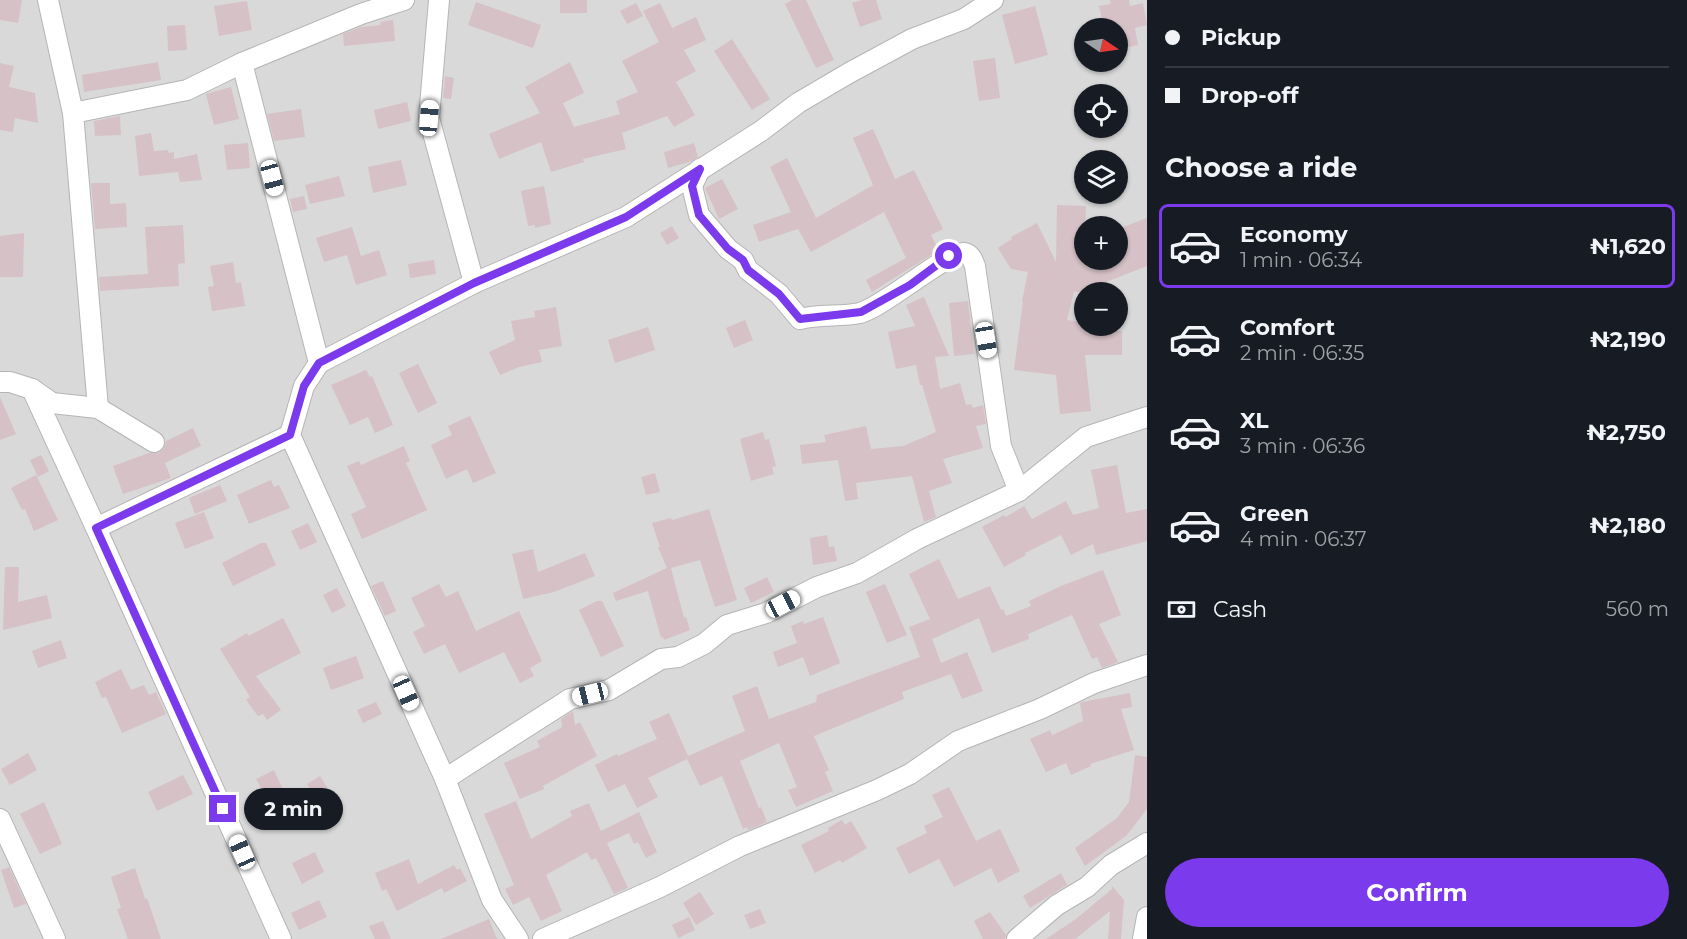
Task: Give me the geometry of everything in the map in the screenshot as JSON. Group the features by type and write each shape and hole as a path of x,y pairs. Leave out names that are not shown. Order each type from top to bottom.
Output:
{"street":[{"path":"48,0 73,113 98,408"},
{"path":"73,113 186,90 359,7 404,0"},
{"path":"439,0 429,118 474,283"},
{"path":"518,939 492,900 445,779 290,435 304,386 319,363 474,283 626,217 849,73 912,39 964,19 993,0"},
{"path":"242,63 319,363"},
{"path":"700,169 692,186 699,215 728,249 743,260 748,270 779,294 800,319 861,312 910,285 949,256 962,252 972,259 975,266 1001,446 1019,492"},
{"path":"0,382 10,382 32,389 52,403 98,408 154,442"},
{"path":"32,389 281,939"},
{"path":"445,779 570,699 609,690 661,659 678,657 704,645 727,625 766,613 817,586 857,573 917,539 1019,492 1086,437 1147,417"},
{"path":"96,528 290,435"},
{"path":"543,939 660,888 740,846 877,790 910,774 958,741 1040,709 1094,683 1147,665"},
{"path":"0,819 55,939"},
{"path":"1017,939 1057,905 1087,887 1111,865 1147,843"},
{"path":"1143,939 1147,917"}],"shaded area":[{"path":"0,0 1147,0 1147,939 0,939"}],"building":[{"path":"0,0 22,0 18,23 0,20"},
{"path":"560,0 587,0 587,13 560,13"},
{"path":"792,0 806,0 834,60 816,68 785,4"},
{"path":"876,0 882,19 860,27 852,3"},
{"path":"1110,0 1129,0 1130,6 1143,3 1147,25 1135,28 1138,45 1128,47 1128,18 1102,18 1099,6 1111,4"},
{"path":"247,1 252,30 219,36 214,6"},
{"path":"476,2 541,25 533,48 468,25"},
{"path":"636,3 643,16 627,24 620,11"},
{"path":"660,3 672,28 696,17 706,40 684,50 696,71 676,82 695,115 674,127 667,116 622,133 626,149 583,159 584,162 551,172 541,142 499,159 489,134 540,113 525,87 570,62 584,93 563,103 574,127 620,114 616,101 638,92 622,61 659,42 643,11"},
{"path":"1035,6 1048,55 1015,64 1002,15"},
{"path":"393,20 395,41 344,46 343,34 361,27 381,25 380,22"},
{"path":"185,25 187,50 168,51 167,26"},
{"path":"732,39 770,99 752,110 714,51"},
{"path":"995,58 1000,98 979,101 973,61"},
{"path":"158,62 161,80 84,92 82,75"},
{"path":"0,63 14,66 9,87 35,93 38,123 15,118 13,132 0,130"},
{"path":"445,76 454,78 451,99 443,98"},
{"path":"231,87 239,119 214,125 206,94"},
{"path":"407,102 411,121 378,129 374,110"},
{"path":"301,109 305,137 274,141 267,114"},
{"path":"120,116 121,135 95,136 94,121"},
{"path":"873,129 895,179 914,170 943,229 931,235 939,250 872,292 866,280 906,258 884,212 811,252 798,229 759,242 753,225 791,212 770,167 787,158 816,218 873,185 853,138"},
{"path":"151,133 154,151 174,152 174,159 197,154 202,180 180,182 178,172 139,176 135,136"},
{"path":"248,143 250,168 227,170 224,145"},
{"path":"694,143 698,157 668,168 664,152"},
{"path":"401,160 407,185 373,193 368,167"},
{"path":"339,176 345,196 310,204 305,185"},
{"path":"722,179 738,209 719,219 705,188"},
{"path":"91,183 110,183 110,204 126,203 127,227 95,229"},
{"path":"544,186 551,224 535,228 535,225 528,226 521,191"},
{"path":"304,196 307,209 293,212 290,199"},
{"path":"1057,205 1086,206 1086,216 1074,216 1074,270 1128,270 1128,225 1147,218 1147,266 1106,282 1074,282 1074,292 1067,320 1074,321 1074,336 1122,336 1122,355 1085,355 1091,411 1060,414 1056,375 1014,370 1022,301 1028,272 1011,269 998,248 1012,239 1011,237 1037,223 1056,262"},
{"path":"183,225 185,263 178,264 179,286 100,291 99,277 148,274 145,227"},
{"path":"672,226 679,238 667,245 660,233"},
{"path":"352,227 361,256 379,250 387,275 356,285 347,255 324,262 316,238"},
{"path":"24,233 23,277 0,277 0,236"},
{"path":"434,260 436,274 410,278 408,264"},
{"path":"233,262 236,283 241,282 245,306 212,311 208,287 214,286 210,266"},
{"path":"924,297 949,356 935,357 940,389 960,383 966,405 971,404 973,408 983,405 986,424 976,426 983,448 943,459 952,483 929,491 936,517 924,522 912,476 856,483 858,499 845,501 838,460 802,464 800,445 826,442 824,435 866,426 871,449 903,446 936,432 922,385 920,385 916,365 896,369 888,332 915,326 906,305"},
{"path":"968,301 974,354 954,356 949,303"},
{"path":"556,307 562,346 539,350 542,362 519,367 500,375 489,352 515,340 511,321 535,317 534,311"},
{"path":"745,320 753,340 734,348 726,328"},
{"path":"648,327 655,350 615,363 608,340"},
{"path":"418,364 437,403 418,413 399,373"},
{"path":"366,370 370,377 372,376 393,425 375,433 368,417 350,425 331,385"},
{"path":"0,397 16,434 0,440"},
{"path":"470,416 496,473 473,483 467,469 446,479 431,445 452,435 448,426"},
{"path":"193,428 201,446 165,463 171,478 123,494 113,466 149,453 159,453 166,441"},
{"path":"763,432 765,440 769,439 776,466 772,467 774,474 751,481 740,439"},
{"path":"404,446 410,461 406,463 427,510 362,539 351,514 366,507 347,466 359,461 361,465"},
{"path":"41,455 49,471 38,477 30,460"},
{"path":"1117,465 1126,513 1147,509 1147,541 1096,555 1093,544 1071,555 1061,535 1025,553 1026,555 1004,567 982,527 1024,506 1032,519 1066,501 1073,515 1099,508 1091,470"},
{"path":"655,473 660,492 646,495 641,477"},
{"path":"36,475 58,520 34,531 25,509 22,510 11,488"},
{"path":"271,480 274,487 279,485 290,508 249,524 237,495"},
{"path":"220,485 227,501 195,514 189,498"},
{"path":"709,509 737,600 715,607 700,560 671,568 684,618 686,617 690,630 664,640 663,637 661,638 648,591 616,601 613,593 667,568 658,547 660,547 652,523 671,518 672,520"},
{"path":"204,512 214,538 185,549 175,523"},
{"path":"308,523 317,542 300,550 291,531"},
{"path":"827,535 829,547 834,546 837,561 813,565 810,538"},
{"path":"261,543 266,543 276,565 233,586 222,563"},
{"path":"533,549 538,572 585,553 595,576 554,592 523,599 512,554"},
{"path":"939,559 958,599 990,586 1006,616 1031,606 1029,601 1103,570 1121,615 1099,624 1118,662 1102,668 1097,657 1092,659 1072,615 1028,634 1029,639 992,653 979,618 932,639 941,663 967,652 983,691 962,699 951,674 902,692 904,699 814,736 829,770 825,772 833,791 796,807 788,790 797,787 779,743 740,761 767,822 748,830 747,827 743,829 722,776 700,786 687,759 648,778 658,797 637,808 625,784 608,792 595,765 657,739 649,722 669,713 688,756 745,731 732,696 757,686 769,719 816,702 817,695 920,657 909,627 930,619 909,574"},
{"path":"5,567 19,567 18,602 47,595 52,618 3,630"},
{"path":"767,577 774,592 751,603 744,588"},
{"path":"383,581 396,611 385,616 371,586"},
{"path":"439,584 446,597 458,591 476,631 519,611 542,661 530,668 534,676 520,683 504,652 459,673 445,644 424,654 413,632 425,626 411,598"},
{"path":"885,584 907,635 887,643 866,592"},
{"path":"337,588 346,606 332,613 323,595"},
{"path":"597,601 602,601 624,646 601,657 579,610"},
{"path":"823,617 840,663 810,676 803,657 778,667 773,652 797,643 791,626"},
{"path":"283,618 301,653 256,676 281,710 267,720 263,714 258,716 246,700 250,697 220,649 247,633 248,636"},
{"path":"61,640 67,658 38,668 32,651"},
{"path":"356,656 364,678 331,690 323,668"},
{"path":"121,669 131,690 144,685 149,695 156,692 166,714 122,733 106,697 102,698 95,682"},
{"path":"1130,693 1132,707 1121,709 1134,750 1090,764 1091,766 1071,775 1066,763 1046,772 1030,739 1050,730 1052,735 1083,721 1080,703 1082,702"},
{"path":"376,702 382,714 363,723 357,710"},
{"path":"573,711 575,725 580,722 597,756 543,786 544,789 520,799 504,763 540,747 537,741 562,727 561,719"},
{"path":"28,753 37,770 10,785 1,769"},
{"path":"1135,755 1147,757 1147,809 1126,836 1085,866 1075,848 1117,818 1129,802"},
{"path":"274,770 284,792 268,800 256,779"},
{"path":"183,775 193,794 157,811 148,792"},
{"path":"320,776 331,794 319,802 307,784"},
{"path":"949,787 976,841 1000,829 1020,871 998,883 991,868 954,887 939,859 909,874 896,848 927,833 924,826 943,817 932,795"},
{"path":"516,801 531,839 572,816 570,811 589,803 601,831 639,812 657,852 646,858 638,842 634,844 629,833 607,843 628,888 614,894 596,858 591,860 587,852 546,875 562,911 541,921 529,897 513,905 505,889 514,885 484,814"},
{"path":"44,802 62,844 40,854 20,814"},
{"path":"842,820 845,825 851,821 867,848 842,863 840,860 815,873 801,845 829,831 828,828"},
{"path":"315,852 324,872 302,884 292,863"},
{"path":"409,859 418,884 454,865 457,870 460,868 467,881 444,893 442,888 397,911 386,889 382,891 375,873"},
{"path":"9,867 26,904 14,908 1,870"},
{"path":"135,868 161,939 128,939 117,909 121,908 111,877"},
{"path":"1061,873 1067,885 1030,908 1023,896"},
{"path":"1112,886 1124,900 1121,939 1108,939 1110,911 1075,939 1046,939 1076,919 1112,889"},
{"path":"700,892 714,914 696,925 683,903"},
{"path":"319,900 327,917 299,930 291,913"},
{"path":"760,909 766,923 750,929 744,915"},
{"path":"990,912 1006,935 1005,939 983,939 974,921"},
{"path":"689,917 695,930 678,938 672,925"},
{"path":"489,919 497,939 441,939"},
{"path":"383,921 391,939 375,939 369,926"}],"route":[{"path":"223,809 96,528 290,435 304,386 319,363 474,283 626,217 700,169 692,186 699,215 713,228 728,249 743,260 748,270 779,294 794,315 800,319 861,312 910,285 949,256"}]}
